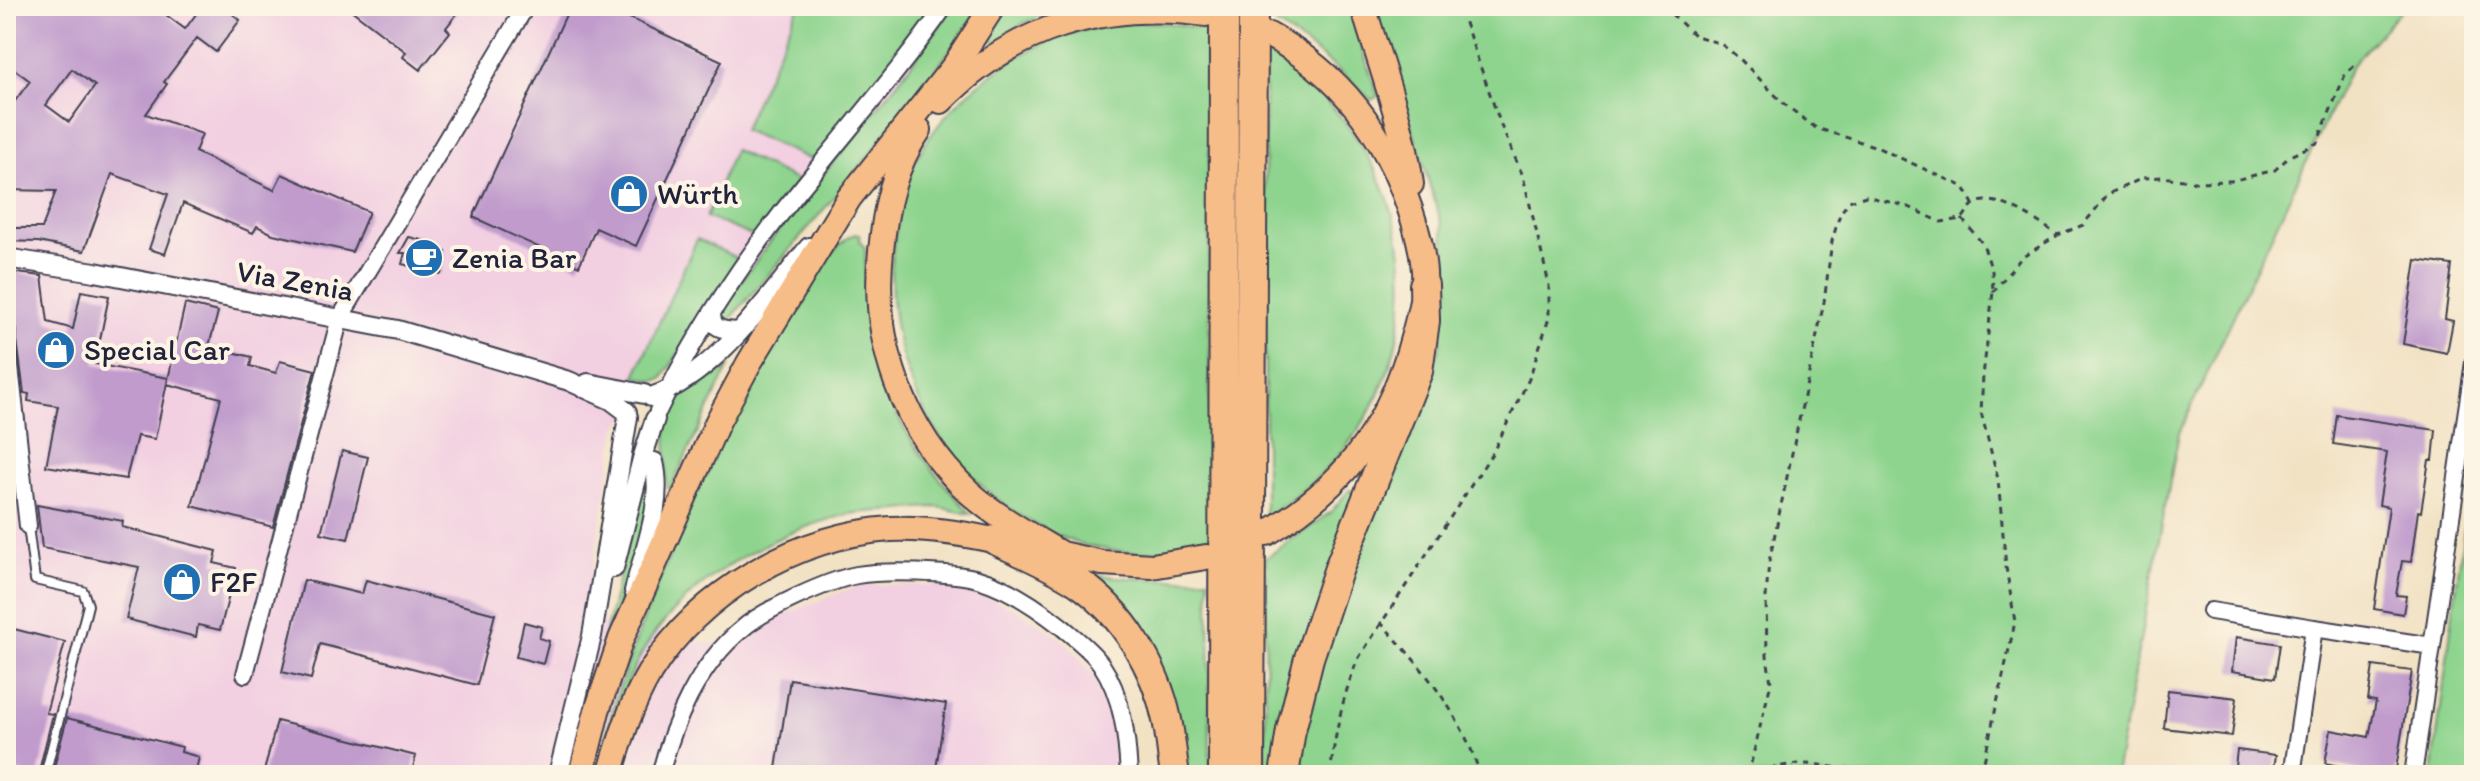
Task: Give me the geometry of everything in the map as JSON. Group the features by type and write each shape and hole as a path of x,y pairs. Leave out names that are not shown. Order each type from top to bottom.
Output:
{"highway":[{"path":"1250,775 1253,6"},
{"path":"1215,10 1223,775"},
{"path":"1284,775 1291,730 1309,658 1339,568 1418,371 1425,321 1424,285"},
{"path":"995,540 1048,564 1080,584 1124,627 1157,685 1167,720 1175,775"}],"main road":[{"path":"581,775 597,711 621,639 718,421 749,363 849,198 955,65 993,6"},
{"path":"1267,533 1326,491 1368,442 1398,384 1414,336 1424,285 1408,163 1363,6"},
{"path":"1061,554 1009,523 959,481 916,425 896,383 880,314 879,267 890,193 900,163 934,109 956,86 1005,51 1071,21 1118,9 1215,10"},
{"path":"1269,35 1322,70 1365,116 1396,171 1418,234"},
{"path":"934,109 955,65"},
{"path":"870,172 915,136"},
{"path":"610,775 625,728 652,670 703,610 752,574 808,548 865,532 893,529 953,532 1102,563 1152,566 1206,557"}],"street":[{"path":"245,674 340,318 526,6"},
{"path":"569,381 611,400 630,417 649,424 655,403 745,263 810,176 870,107 945,6"},
{"path":"592,636 647,455 655,403 709,362 740,331 849,198"},
{"name":"Via Zenia","path":"6,258 398,330 569,381"},
{"path":"712,313 716,327 740,331"},
{"path":"6,332 28,526"},
{"path":"2413,775 2474,362"},
{"path":"569,381 605,385 655,403"},
{"path":"558,775 592,636 631,399 655,403"},
{"path":"621,639 658,490 630,417"},
{"path":"660,775 666,752 695,687 713,657 743,627 793,598 856,575 929,573 977,579 1034,604 1078,640 1101,664 1120,702 1129,775"},
{"path":"2211,611 2432,646"},
{"path":"2292,775 2314,628"}],"lane":[{"path":"28,526 35,580 83,591 88,605 45,775"}],"path":[{"path":"1330,775 1336,728 1348,682 1367,642 1493,452 1529,379 1549,318 1549,284 1523,176 1502,128 1459,6"},
{"path":"1663,6 1694,35 1721,44 1739,58 1784,104 1816,128 1874,146 1964,187 1973,204"},
{"path":"1993,292 2021,258 2058,235 2083,225 2108,194 2143,178 2231,181 2275,170 2290,156 2317,143 2345,75 2355,65"},
{"path":"1748,775 1771,683 1766,647 1769,562 1824,302 1832,241 1840,214 1849,201 1866,196 1909,207 1941,222 1962,219 1973,204 1988,201 2022,211 2058,235"},
{"path":"1962,219 1983,244 1989,257 1993,292 1981,412 1998,479 2006,567 2015,622 1983,775"},
{"path":"1380,622 1415,660 1449,706 1474,752 1480,775"},
{"path":"1759,775 1772,767 1793,762 1870,775"},
{"path":"1974,775 1983,766"}],"shaded area":[{"path":"6,6 954,6 898,82 790,215 717,314 617,427 584,618 735,648 780,616 860,585 952,585 1015,608 1062,639 1091,670 1107,696 1116,775 6,775"}],"green space":[{"path":"799,6 936,6 816,162 743,130"},
{"path":"954,6 981,6 892,127 829,203 732,317 724,322 718,320 717,314 790,215 898,82"},
{"path":"1004,6 1069,6 1024,23 994,44 988,31"},
{"path":"1266,6 1348,6 1378,96 1371,100 1321,56 1266,18"},
{"path":"1374,6 2405,6 2351,66 2179,433 2115,775 1292,775 1318,676 1355,563 1426,394 1440,345 1444,308 1446,264 1442,224"},
{"path":"1126,22 1168,23 1209,30 1210,540 1151,552 1110,550 1071,541 1011,510 976,480 946,446 922,407 905,365 894,320 891,274 896,228 908,179 925,145 953,109 987,78 1025,53 1065,35"},
{"path":"1265,53 1325,100 1368,156 1394,219 1403,285 1394,351 1368,414 1325,470 1265,517"},
{"path":"734,150 798,181 755,237 706,217"},
{"path":"855,234 860,235 860,242 865,248 868,329 885,390 922,456 971,514 935,507 849,514 797,530 723,569 681,604 650,640 622,696 594,775 644,620 723,436 771,346 808,288 835,250"},
{"path":"697,239 739,259 662,379 652,381 635,376"},
{"path":"729,367 670,489 667,488 666,417 680,397"},
{"path":"644,477 649,479 639,543 602,646"},
{"path":"1350,489 1357,498 1276,775 1265,775 1266,558 1331,512"},
{"path":"2469,490 2474,491 2474,775 2432,775"},
{"path":"1086,573 1147,579 1209,578 1210,775 1183,775 1175,716"}],"building":[{"path":"6,6 154,6 185,29 202,6 223,6 240,20 216,52 197,38 164,82 167,84 146,114 202,134 195,152 274,190 282,174 369,212 352,252 273,234 257,226 253,233 183,203 165,254 149,249 168,194 112,174 84,251 38,242 6,241 6,228 42,228 56,191 6,190 6,113 30,81 6,63","holes":["72,69 95,86 69,122 46,105"]},
{"path":"346,6 463,6 446,28 450,32 420,70 403,57 406,52"},
{"path":"570,6 592,6 602,11 604,6 722,61 636,246 596,228 579,266 473,217"},
{"name":"Zenia Bar","path":"409,237 430,242 428,247 446,252 441,274 402,264 405,253 400,253"},
{"path":"2416,260 2452,265 2445,319 2453,321 2447,353 2403,344"},
{"path":"8,272 42,276 48,322 73,329 81,291 109,296 95,364 168,378 155,439 137,436 126,479 46,466 58,406 28,401 29,394 24,393"},
{"path":"185,304 218,312 209,346 252,357 250,366 276,373 280,361 315,370 273,527 192,506 221,398 167,384"},
{"path":"2337,415 2436,430 2433,460 2429,460 2421,512 2418,511 2411,562 2402,561 2396,595 2406,596 2403,614 2374,609 2389,507 2379,505 2387,452 2333,444"},
{"path":"342,451 368,457 348,539 321,533"},
{"path":"37,505 123,521 122,527 217,551 214,563 236,568 220,630 198,625 196,637 126,619 139,567 42,548"},
{"path":"304,580 362,594 366,580 495,614 477,685 320,644 311,679 282,672"},
{"path":"524,622 542,627 539,638 549,641 543,664 516,657"},
{"path":"6,627 65,642 46,713 53,714 38,775 6,769"},
{"path":"2236,637 2280,644 2275,678 2232,671"},
{"path":"2373,666 2412,671 2395,775 2325,763 2331,730 2369,737 2376,701 2368,700"},
{"path":"790,679 946,704 935,775 775,775"},
{"path":"2168,690 2237,698 2232,736 2164,728"},
{"path":"67,718 182,747 181,752 199,757 195,775 52,775"},
{"path":"277,721 416,756 411,775 263,775"},
{"path":"2237,750 2276,755 2273,775 2234,775"}],"place":[{"name":"Würth","path":"629,194"},
{"name":"Zenia Bar","path":"424,258"},
{"name":"Special Car","path":"56,350"},
{"name":"F2F","path":"182,582"}]}
